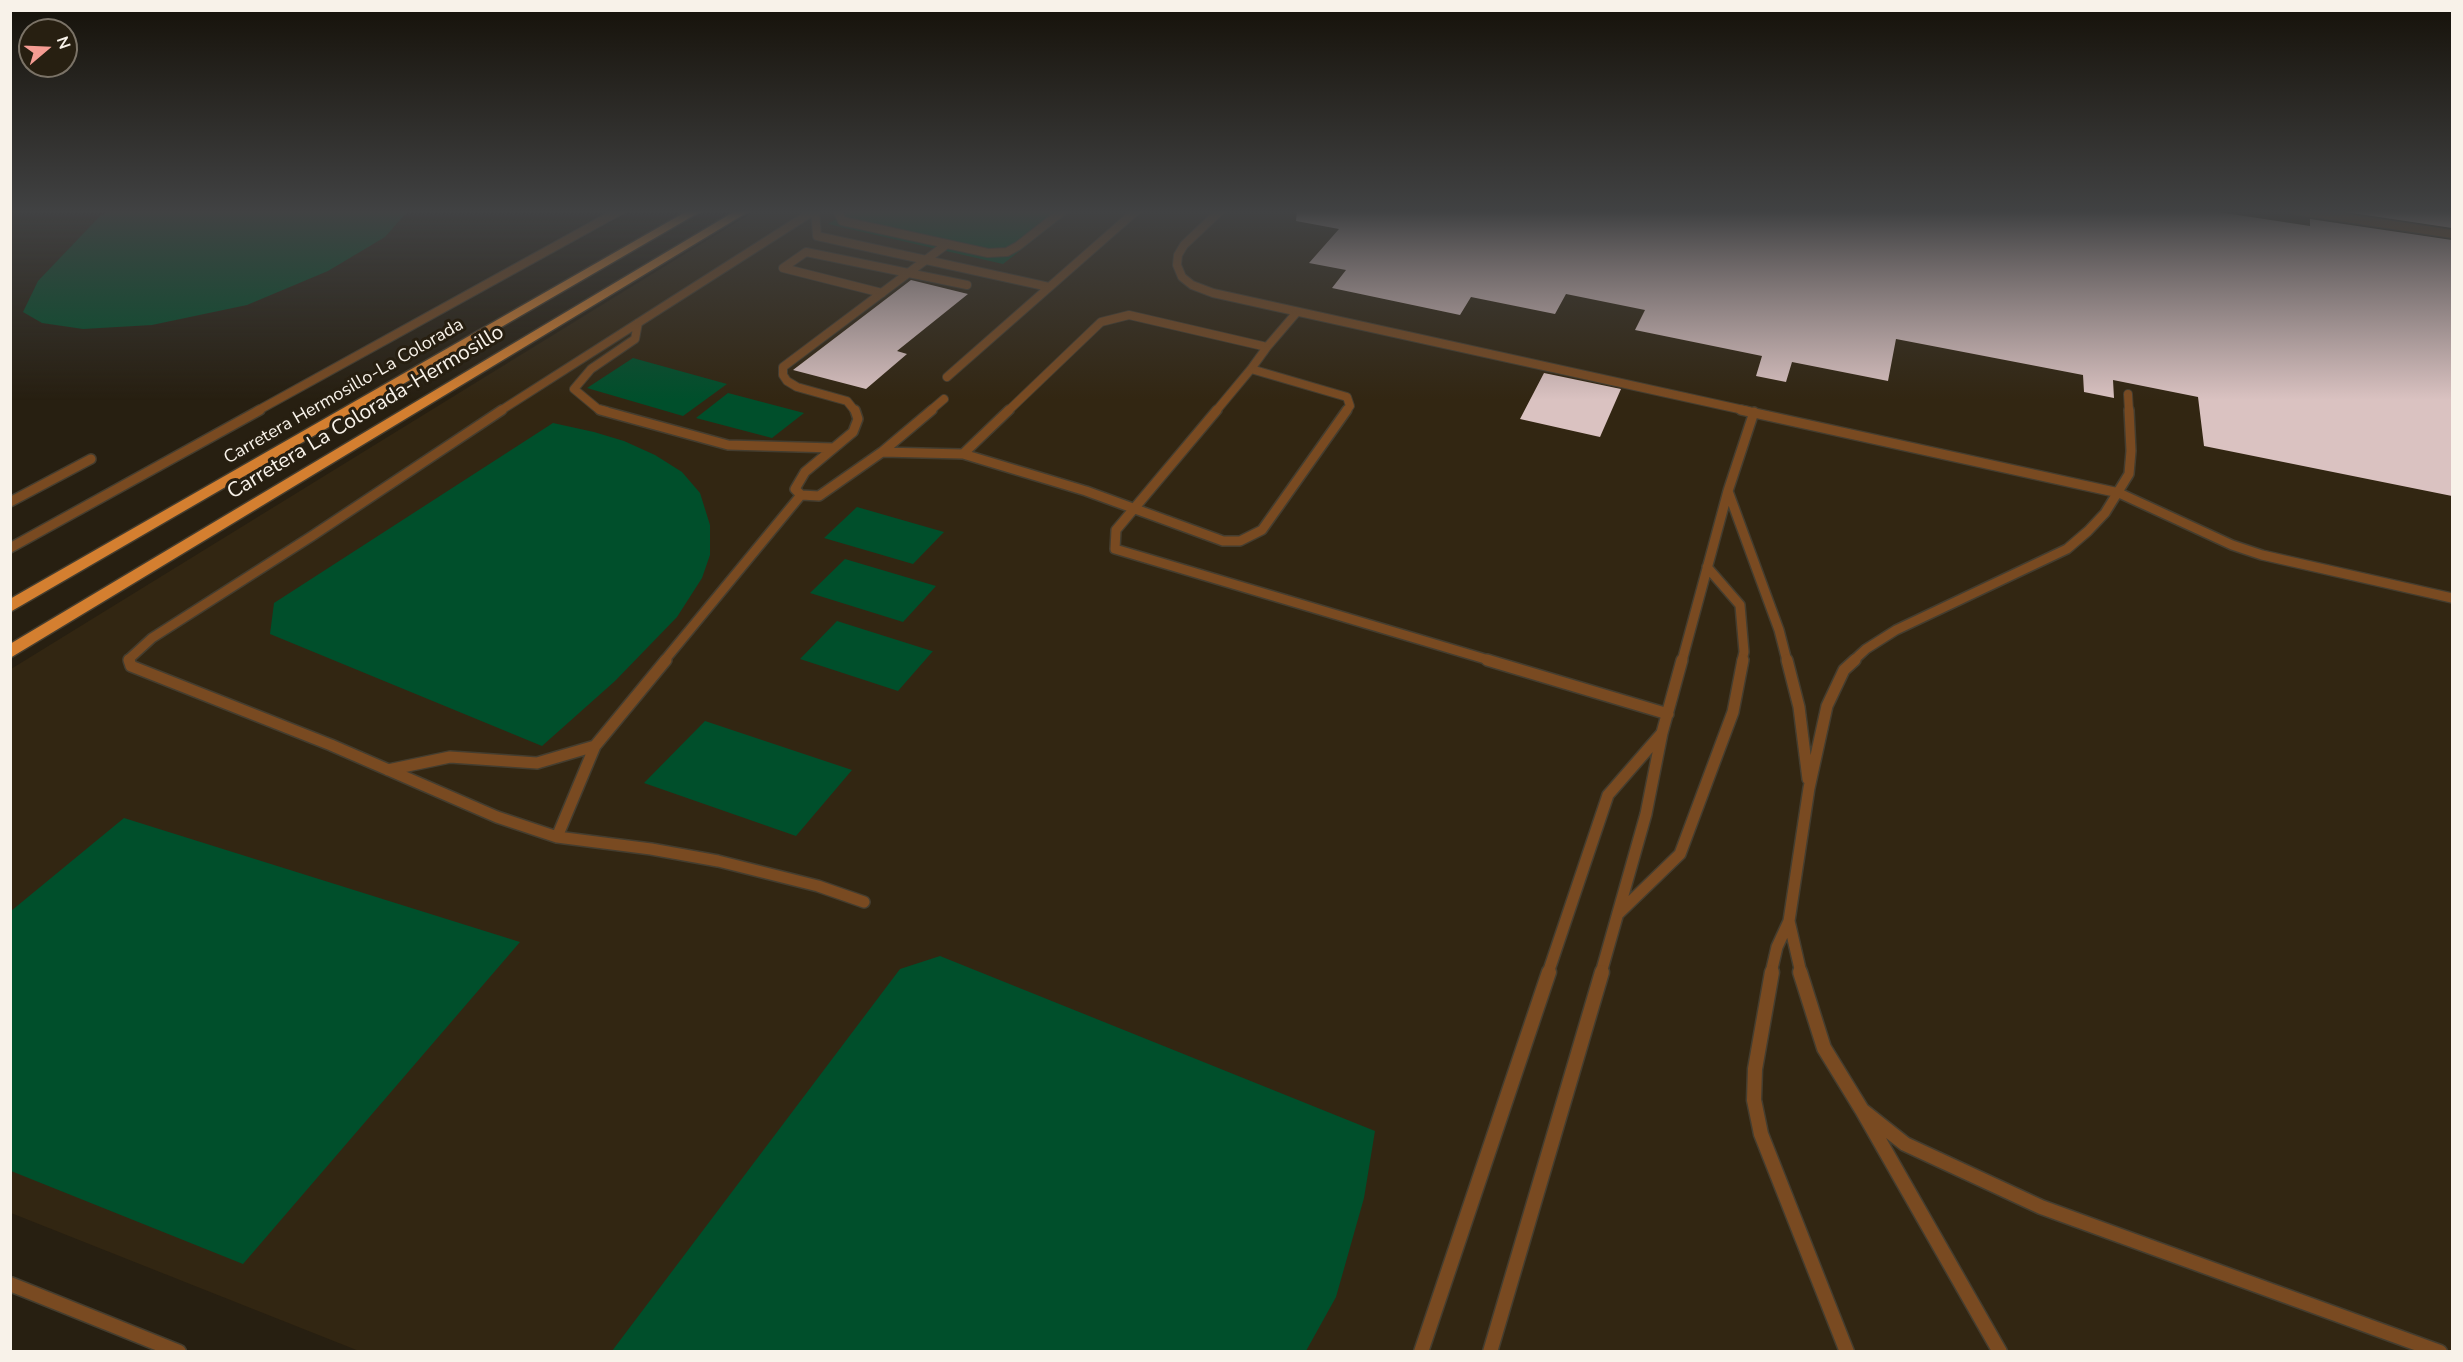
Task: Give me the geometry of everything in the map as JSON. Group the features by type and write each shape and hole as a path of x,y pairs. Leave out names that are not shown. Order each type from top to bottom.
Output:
{"highway":[{"name":"Carretera Hermosillo-La Colorada","path":"10,607 587,274"},
{"name":"Carretera La Colorada-Hermosillo","path":"10,652 639,274"}],"lane":[{"path":"10,548 506,274"},
{"path":"715,274 152,638 129,659 131,666 496,817 557,837 651,849 718,861 818,886 864,902"},
{"path":"806,274 882,292"},
{"path":"907,274 783,367 783,375 797,387 847,401 854,407 858,419 853,432 805,472 795,489 801,495 819,496 882,452 944,399"},
{"path":"911,274 967,285"},
{"path":"987,274 1049,287"},
{"path":"947,377 1064,274"},
{"path":"1180,274 1192,285 1213,293 2119,492 2207,534 2252,552 2452,598"},
{"path":"1297,312 1116,530 1115,549 1668,714"},
{"path":"963,454 1101,322 1114,317 1129,315 1267,347"},
{"path":"638,322 635,339 591,369 574,389 598,409 728,445 834,448"},
{"path":"882,452 963,454 1017,469 1135,508 1223,541 1240,541 1262,530 1350,406 1347,397 1251,369"},
{"path":"1848,1352 1761,1134 1754,1100 1755,1069 1769,985 1777,947 1789,921 1809,788 1827,706 1844,669 1866,649 1896,630 2067,549 2105,513 2129,474 2128,394"},
{"path":"1490,1352 1619,913 1646,814 1662,733 1728,491 1754,412"},
{"path":"10,502 91,459"},
{"path":"1728,491 1779,630 1799,707 1809,788"},
{"path":"557,837 595,746 801,495"},
{"path":"1619,913 1680,854 1733,712 1744,652 1740,605 1707,567"},
{"path":"1421,1352 1608,795 1662,733"},
{"path":"387,770 450,757 537,763 595,746"},
{"path":"1789,921 1804,989 1824,1048 1862,1110 2000,1352"},
{"path":"1862,1110 1905,1144 2041,1207 2440,1352"},
{"path":"10,1284 179,1352"}],"shaded area":[{"path":"653,274 2452,274 2452,1351 359,1351 11,1213 11,669"}],"green space":[{"path":"45,274 322,274 247,305 152,325 83,329 42,323 23,312 38,281"},
{"path":"633,358 727,384 683,416 587,388"},
{"path":"728,393 804,413 772,438 696,418"},
{"path":"553,423 624,441 655,455 682,472 700,493 710,525 710,555 702,578 677,617 615,681 542,746 270,634 274,603"},
{"path":"857,507 944,532 913,564 824,538"},
{"path":"845,559 936,586 903,622 810,593"},
{"path":"837,621 933,651 898,691 800,659"},
{"path":"705,721 852,770 796,836 644,783"},
{"path":"124,818 520,942 243,1264 11,1171 11,911"},
{"path":"940,956 1375,1131 1364,1198 1336,1297 1306,1351 612,1351 900,969"}],"building":[{"path":"1343,274 2452,274 2452,496 2204,446 2198,397 2113,380 2114,398 2084,392 2083,375 1896,339 1888,381 1792,362 1786,382 1756,376 1762,356 1635,330 1645,310 1566,294 1555,314 1471,297 1460,315 1332,288"},
{"path":"911,280 968,294 897,351 907,354 866,389 793,370"},
{"path":"1544,373 1621,389 1600,437 1520,419"}]}
